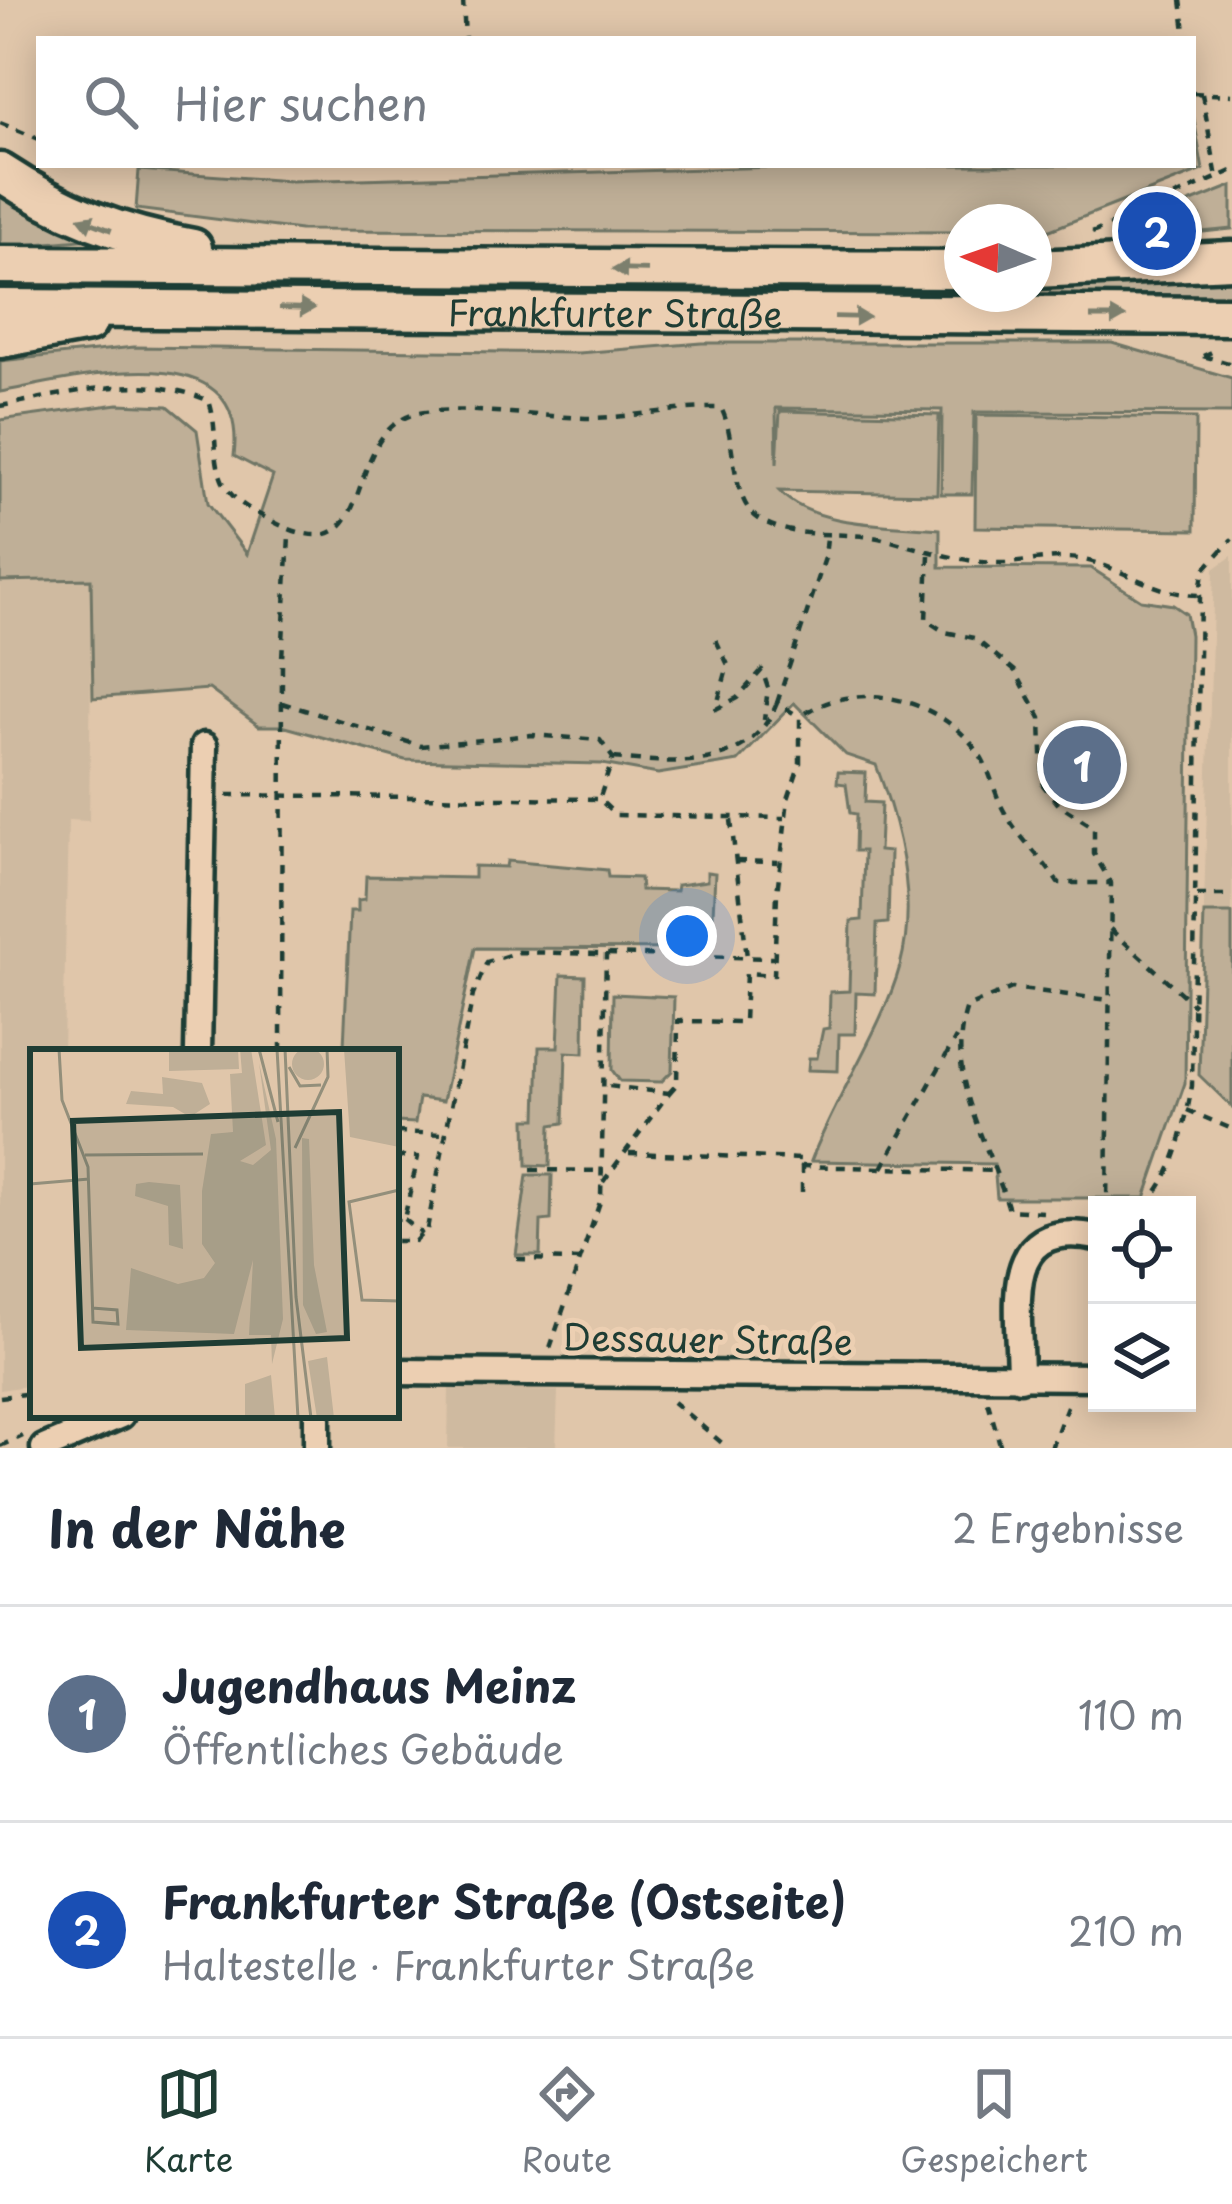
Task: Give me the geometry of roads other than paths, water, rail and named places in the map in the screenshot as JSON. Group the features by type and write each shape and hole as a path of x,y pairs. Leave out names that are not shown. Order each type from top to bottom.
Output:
{"street":[{"path":"0,172 58,209 101,227 291,266"},
{"path":"1052,268 1232,260"},
{"name":"Frankfurter Straße","path":"0,265 944,270"},
{"path":"0,339 180,307"},
{"name":"Frankfurter Straße","path":"0,308 1232,316"},
{"path":"198,1049 204,746"},
{"path":"1020,1378 1023,1262 1034,1242 1054,1232 1088,1237"},
{"name":"Dessauer Straße","path":"399,1372 1087,1378"},
{"path":"44,1448 114,1418"},
{"path":"316,1448 317,1418"}],"place":[{"name":"Frankfurter Straße (Ostseite)","path":"1157,231"},
{"name":"Jugendhaus Meinz","path":"1082,765"}]}
